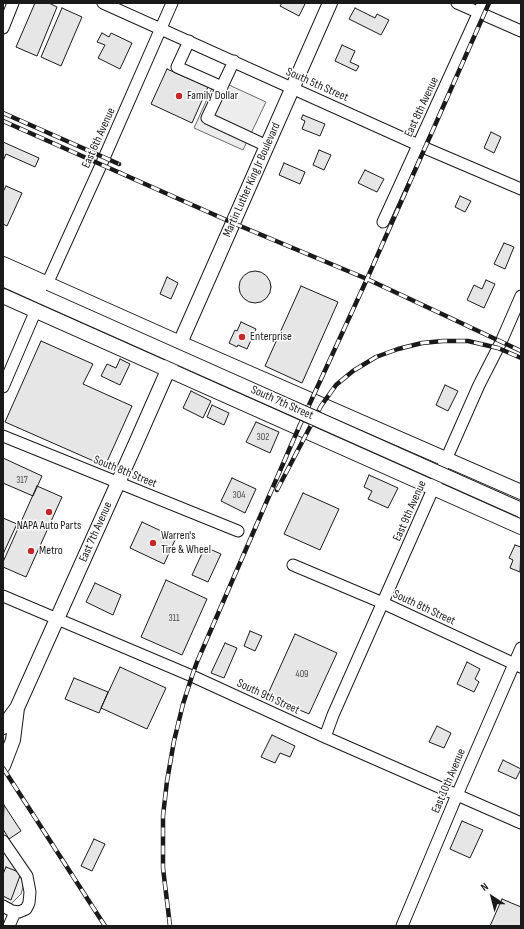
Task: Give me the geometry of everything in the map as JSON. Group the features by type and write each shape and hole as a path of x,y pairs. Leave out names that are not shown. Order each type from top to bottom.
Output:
{"main road":[{"name":"Martin Luther King Jr Boulevard","path":"174,356 330,3"},
{"path":"3,264 45,290"},
{"path":"3,279 45,290 180,343 521,492"},
{"name":"South 7th Street","path":"45,290 521,510"},
{"path":"3,296 521,527"},
{"name":"East 7th Avenue","path":"3,727 17,708 174,356"},
{"name":"East 7th Avenue","path":"3,766 13,740 17,708"}],"street":[{"path":"3,28 14,3"},
{"name":"South 5th Street","path":"102,3 521,189"},
{"name":"East 6th Avenue","path":"45,290 172,3"},
{"path":"457,3 481,8 521,31"},
{"name":"East 8th Avenue","path":"383,222 481,8"},
{"path":"188,41 177,68 222,87"},
{"path":"234,62 207,118 267,146"},
{"name":"East 9th Avenue","path":"325,737 333,715 446,460 521,296"},
{"path":"3,387 36,310"},
{"name":"South 8th Street","path":"3,436 238,532"},
{"name":"South 8th Street","path":"293,565 383,603 518,665"},
{"name":"South 9th Street","path":"3,596 56,620 192,676 325,737 521,823"},
{"name":"East 10th Avenue","path":"402,926 456,795 518,665 521,648"},
{"path":"3,842 29,881 29,903 26,909 20,912 15,912 3,906"},
{"path":"9,926 15,912"}],"shaded area":[{"path":"216,79 266,102 243,150 194,128"},
{"path":"3,851 23,881 21,894 11,904 3,901"}],"building":[{"path":"35,3 49,3 57,7 37,56 16,47"},
{"path":"282,3 305,4 299,16 280,6"},
{"path":"62,8 82,17 61,66 41,57"},
{"path":"355,8 375,18 377,14 389,20 381,35 349,19"},
{"path":"102,33 109,37 111,33 132,43 120,69 98,58 105,45 97,42"},
{"path":"342,45 355,51 350,62 359,66 356,71 335,61"},
{"name":"Family Dollar","path":"167,69 208,87 192,123 151,104"},
{"path":"303,115 325,124 320,136 302,129 305,121 301,119"},
{"path":"491,132 501,137 494,153 484,148"},
{"path":"3,142 39,158 35,167 6,154 3,161"},
{"path":"319,150 331,155 324,170 313,165"},
{"path":"284,163 305,172 300,184 279,175"},
{"path":"365,170 384,179 377,192 358,183"},
{"path":"6,186 22,193 7,226 3,224 3,192"},
{"path":"460,196 471,201 465,212 455,207"},
{"path":"504,243 514,247 505,269 494,264"},
{"path":"255,271 264,274 268,278 271,287 268,296 264,300 255,303 246,300 242,296 239,287 242,278 246,274"},
{"path":"167,277 178,283 171,299 160,294"},
{"path":"486,280 495,284 484,308 467,300 474,285 482,289"},
{"path":"301,286 338,302 302,383 265,366"},
{"name":"Enterprise","path":"241,322 256,329 247,349 238,345 237,347 229,343 235,330 237,331"},
{"path":"41,341 93,364 83,384 132,406 105,466 5,422"},
{"path":"120,359 130,364 120,385 101,376 107,364 116,368"},
{"path":"445,385 458,391 448,411 436,405"},
{"path":"191,391 211,401 203,418 183,408"},
{"path":"212,405 229,413 224,425 207,417"},
{"path":"256,422 279,432 270,453 246,442"},
{"path":"3,458 42,476 33,496 3,483"},
{"path":"369,475 398,488 388,508 368,499 372,491 364,487"},
{"path":"232,478 256,489 245,513 221,501"},
{"path":"37,486 62,497 26,577 3,567 3,562"},
{"path":"303,493 339,509 320,550 284,534"},
{"path":"3,518 17,524 3,554"},
{"name":"Warren's Tire & Wheel","path":"142,522 176,538 164,564 130,548"},
{"path":"515,545 521,547 520,572 510,568 513,560 509,558"},
{"path":"205,547 221,554 208,582 192,575"},
{"path":"166,580 207,599 182,655 141,637"},
{"path":"95,583 121,595 113,615 86,602"},
{"path":"250,631 262,636 255,651 244,646"},
{"path":"295,634 337,653 309,714 267,696"},
{"path":"225,643 237,648 224,678 211,673"},
{"path":"467,662 480,669 475,679 479,682 474,692 457,684"},
{"path":"120,667 166,688 147,729 101,708"},
{"path":"74,678 108,692 99,713 65,699"},
{"path":"437,726 451,733 444,748 429,742"},
{"path":"272,735 295,746 290,757 280,753 275,763 261,757"},
{"path":"503,760 521,769 516,779 498,771"},
{"path":"4,805 21,831 9,839 3,829"},
{"path":"462,821 483,830 470,858 450,849"},
{"path":"94,839 105,844 92,871 81,866"},
{"path":"6,867 21,873 11,900 3,896 3,874"},
{"path":"502,899 521,907 521,926 490,926"}],"railway":[{"path":"170,926 163,868 163,816 174,741 183,704 192,676 299,427 367,279 489,3"},
{"path":"3,113 119,164"},
{"path":"3,121 233,223 367,279 521,351"},
{"path":"277,490 321,406 336,385 353,371 376,357 398,349 422,343 468,341 498,348 521,358"},
{"path":"3,768 105,926"}],"place":[{"name":"Family Dollar","path":"179,96"},
{"name":"Enterprise","path":"242,337"},
{"name":"NAPA Auto Parts","path":"49,512"},
{"name":"Warren's Tire & Wheel","path":"153,543"},
{"name":"Metro","path":"31,551"}]}
